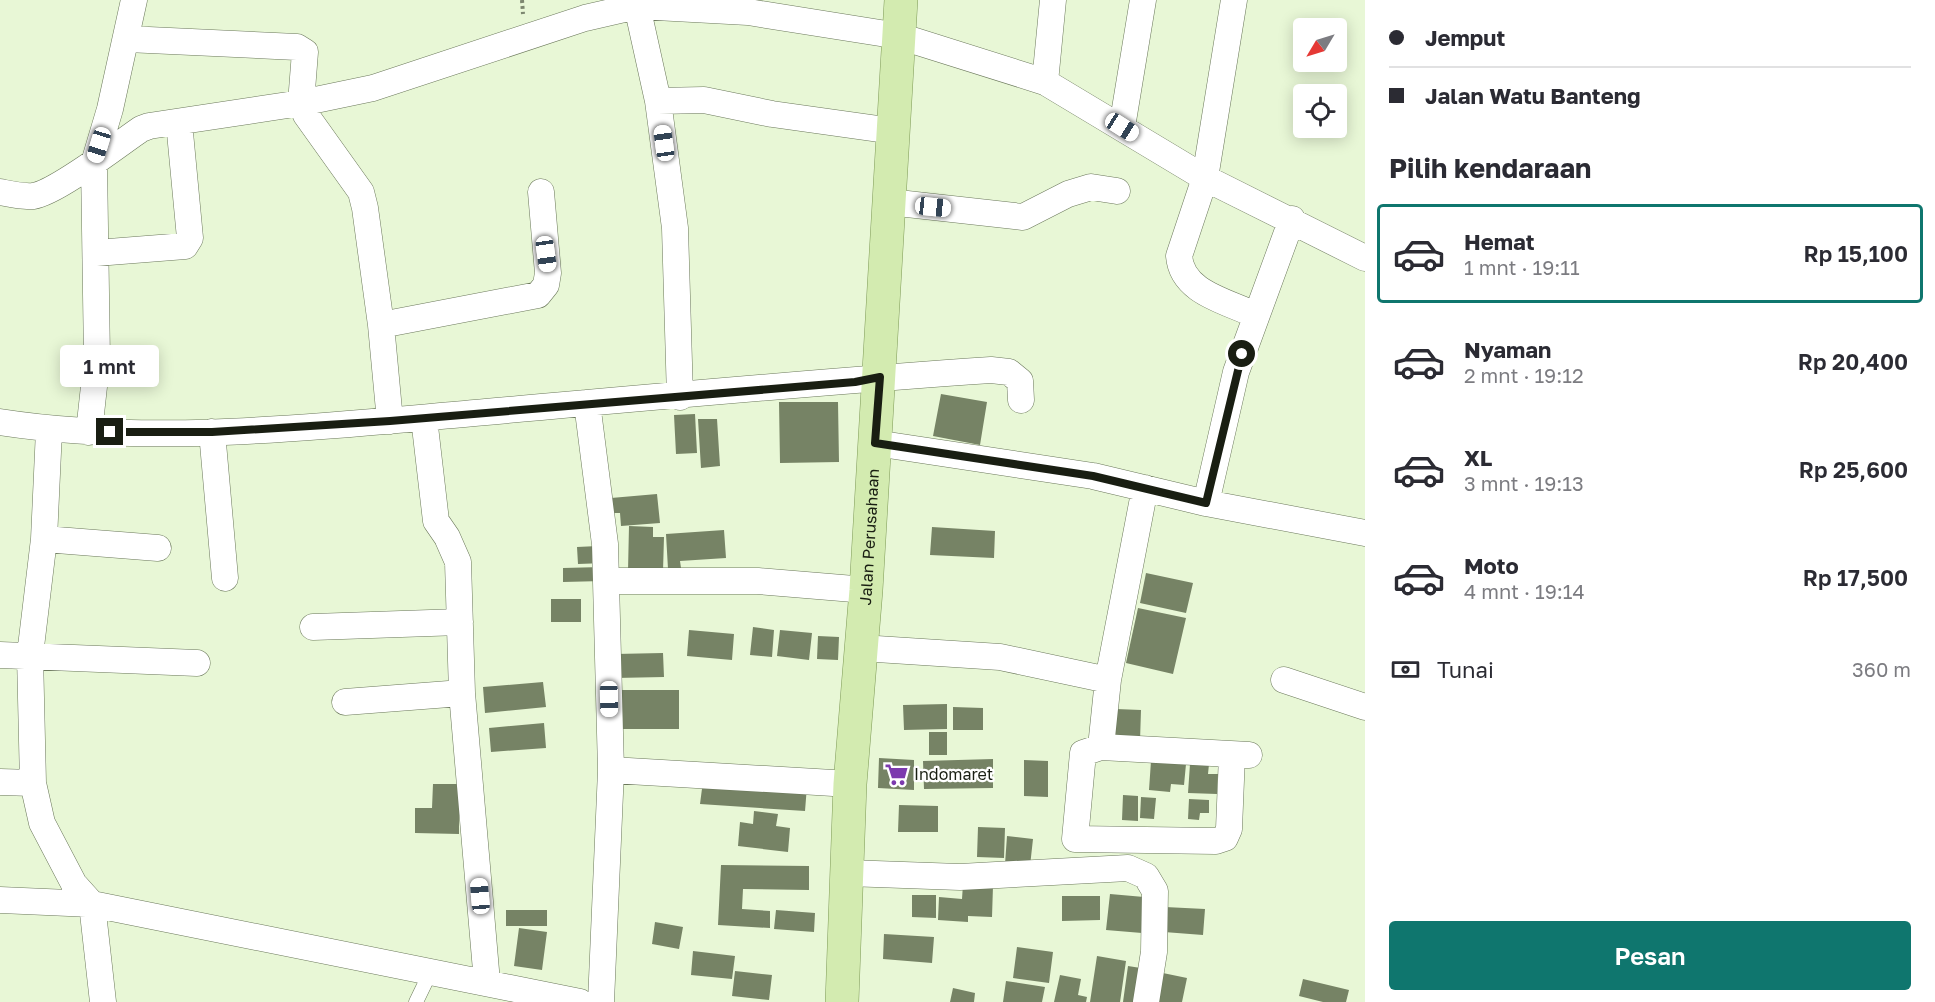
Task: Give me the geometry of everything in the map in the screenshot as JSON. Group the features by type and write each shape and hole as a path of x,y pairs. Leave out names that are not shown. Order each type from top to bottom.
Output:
{"main road":[{"name":"Jalan Perusahaan","path":"847,994 850,784 880,377 901,0"}],"street":[{"path":"89,432 97,359 94,170 127,39 134,0"},
{"path":"1045,82 1053,0"},
{"path":"1122,127 1143,0"},
{"path":"1234,0 1205,178 1179,256 1180,267 1198,289 1255,315"},
{"path":"0,192 32,196 94,170 141,129 180,127 303,108 373,88 585,18 747,12 899,44 1045,82 1205,178 1292,219 1365,258"},
{"path":"638,17 658,101 675,228 680,397"},
{"path":"127,39 297,47 304,52 306,62 303,108 361,192 381,325 390,421"},
{"path":"658,101 704,100 772,114 893,131"},
{"path":"96,253 185,246 190,238 190,220 180,127"},
{"path":"889,202 1023,217 1068,194 1090,187 1117,191"},
{"path":"381,325 538,295 546,285 548,273 541,192"},
{"path":"1206,503 1236,372 1292,219"},
{"path":"0,422 49,430 89,432 212,432 390,421 680,397 880,377 991,370 1009,372 1020,381 1021,400"},
{"path":"587,403 605,544 611,770 601,1002"},
{"path":"424,417 436,522 447,537 458,561 462,693 487,982"},
{"path":"49,430 44,539 30,656 33,783 42,823 74,884 92,904 103,1002"},
{"path":"212,432 225,578"},
{"path":"875,443 1093,476 1206,503 1365,533"},
{"path":"1101,747 1108,680 1145,488"},
{"path":"44,539 158,548"},
{"path":"606,581 758,581 866,590"},
{"path":"313,627 460,622"},
{"path":"861,648 1000,657 1108,680"},
{"path":"0,655 197,663"},
{"path":"1284,680 1365,708"},
{"path":"345,702 462,693"},
{"path":"1070,870 1083,753 1101,747 1241,755 1229,829 1225,838 1216,841 1075,839"},
{"path":"611,770 850,784"},
{"path":"0,782 33,783"},
{"path":"847,873 960,877 1128,868 1146,876 1155,891 1154,952 1146,1002"},
{"path":"0,900 92,904 580,1002"}],"lane":[{"path":"416,1002 431,971"}],"building":[{"path":"941,394 987,402 980,445 933,436"},
{"path":"779,402 838,402 839,462 780,463"},
{"path":"695,414 697,453 676,454 674,415"},
{"path":"698,419 717,419 720,466 701,468"},
{"path":"657,494 660,523 621,526 620,513 612,513 611,498"},
{"path":"629,526 653,527 653,537 664,537 663,571 628,571"},
{"path":"932,527 995,531 994,558 930,555"},
{"path":"724,530 726,558 680,561 681,568 668,569 666,534"},
{"path":"598,546 605,563 578,564 577,547"},
{"path":"602,567 603,581 563,582 563,568"},
{"path":"1146,573 1193,583 1186,613 1140,603"},
{"path":"551,599 581,599 581,622 551,622"},
{"path":"1138,608 1186,618 1173,674 1126,663"},
{"path":"753,627 774,630 772,657 750,655"},
{"path":"689,630 734,634 732,660 687,656"},
{"path":"780,630 812,633 809,660 777,656"},
{"path":"818,636 839,637 838,660 817,659"},
{"path":"663,653 664,677 615,678 615,654"},
{"path":"543,682 546,707 485,713 483,687"},
{"path":"620,690 679,690 679,729 620,729"},
{"path":"947,704 947,729 904,730 903,705"},
{"path":"953,707 983,708 983,730 953,730"},
{"path":"1116,709 1141,710 1140,741 1115,740"},
{"path":"544,723 546,748 491,752 489,728"},
{"path":"929,732 947,732 947,755 929,755"},
{"name":"Indomaret","path":"879,758 914,760 914,790 878,788"},
{"path":"993,759 993,788 924,789 923,761"},
{"path":"1024,760 1048,761 1048,797 1024,796"},
{"path":"1151,761 1186,764 1184,785 1171,784 1170,792 1149,790"},
{"path":"1190,764 1209,764 1208,774 1218,774 1217,794 1188,793"},
{"path":"703,781 807,786 805,811 700,804"},
{"path":"433,784 468,784 459,809 459,834 415,833 415,808 432,808"},
{"path":"1123,795 1138,796 1138,821 1122,820"},
{"path":"1141,797 1156,798 1154,819 1140,818"},
{"path":"1189,799 1209,800 1209,813 1200,813 1199,820 1188,819"},
{"path":"899,805 938,806 938,832 898,832"},
{"path":"754,811 778,814 776,826 790,828 788,852 738,846 740,822 753,824"},
{"path":"978,827 1005,828 1004,858 977,857"},
{"path":"1007,836 1033,839 1030,866 1005,864"},
{"path":"721,865 809,866 809,890 743,889 742,909 770,911 770,928 718,925"},
{"path":"963,884 993,886 992,917 968,916 968,922 938,920 939,897 962,899"},
{"path":"1110,894 1144,897 1142,933 1106,930"},
{"path":"912,895 936,895 936,918 912,917"},
{"path":"1062,896 1100,896 1100,920 1062,921"},
{"path":"1165,907 1205,909 1203,935 1164,932"},
{"path":"506,910 547,910 547,926 506,926"},
{"path":"776,910 815,913 814,932 774,929"},
{"path":"655,922 683,927 679,949 652,944"},
{"path":"519,928 547,932 542,970 514,966"},
{"path":"884,934 934,937 932,963 883,959"},
{"path":"1017,947 1053,952 1049,983 1013,978"},
{"path":"693,951 735,956 732,979 691,975"},
{"path":"1097,956 1126,961 1120,1002 1090,1002"},
{"path":"1128,966 1147,969 1142,1002 1123,1002"},
{"path":"735,971 772,975 769,1000 732,996"},
{"path":"1158,972 1187,978 1182,1002 1152,1002"},
{"path":"1060,975 1081,979 1078,995 1087,997 1086,1002 1054,1002"},
{"path":"1303,979 1349,990 1346,1002 1323,1002 1299,996"},
{"path":"1006,981 1045,987 1042,1002 1003,1002"},
{"path":"953,988 975,993 974,1002 950,1002"}],"place":[{"name":"Indomaret","path":"896,774"}],"route":[{"path":"110,432 212,432 390,421 855,382 880,377 875,443 901,445 1093,476 1206,503 1242,354"}]}
